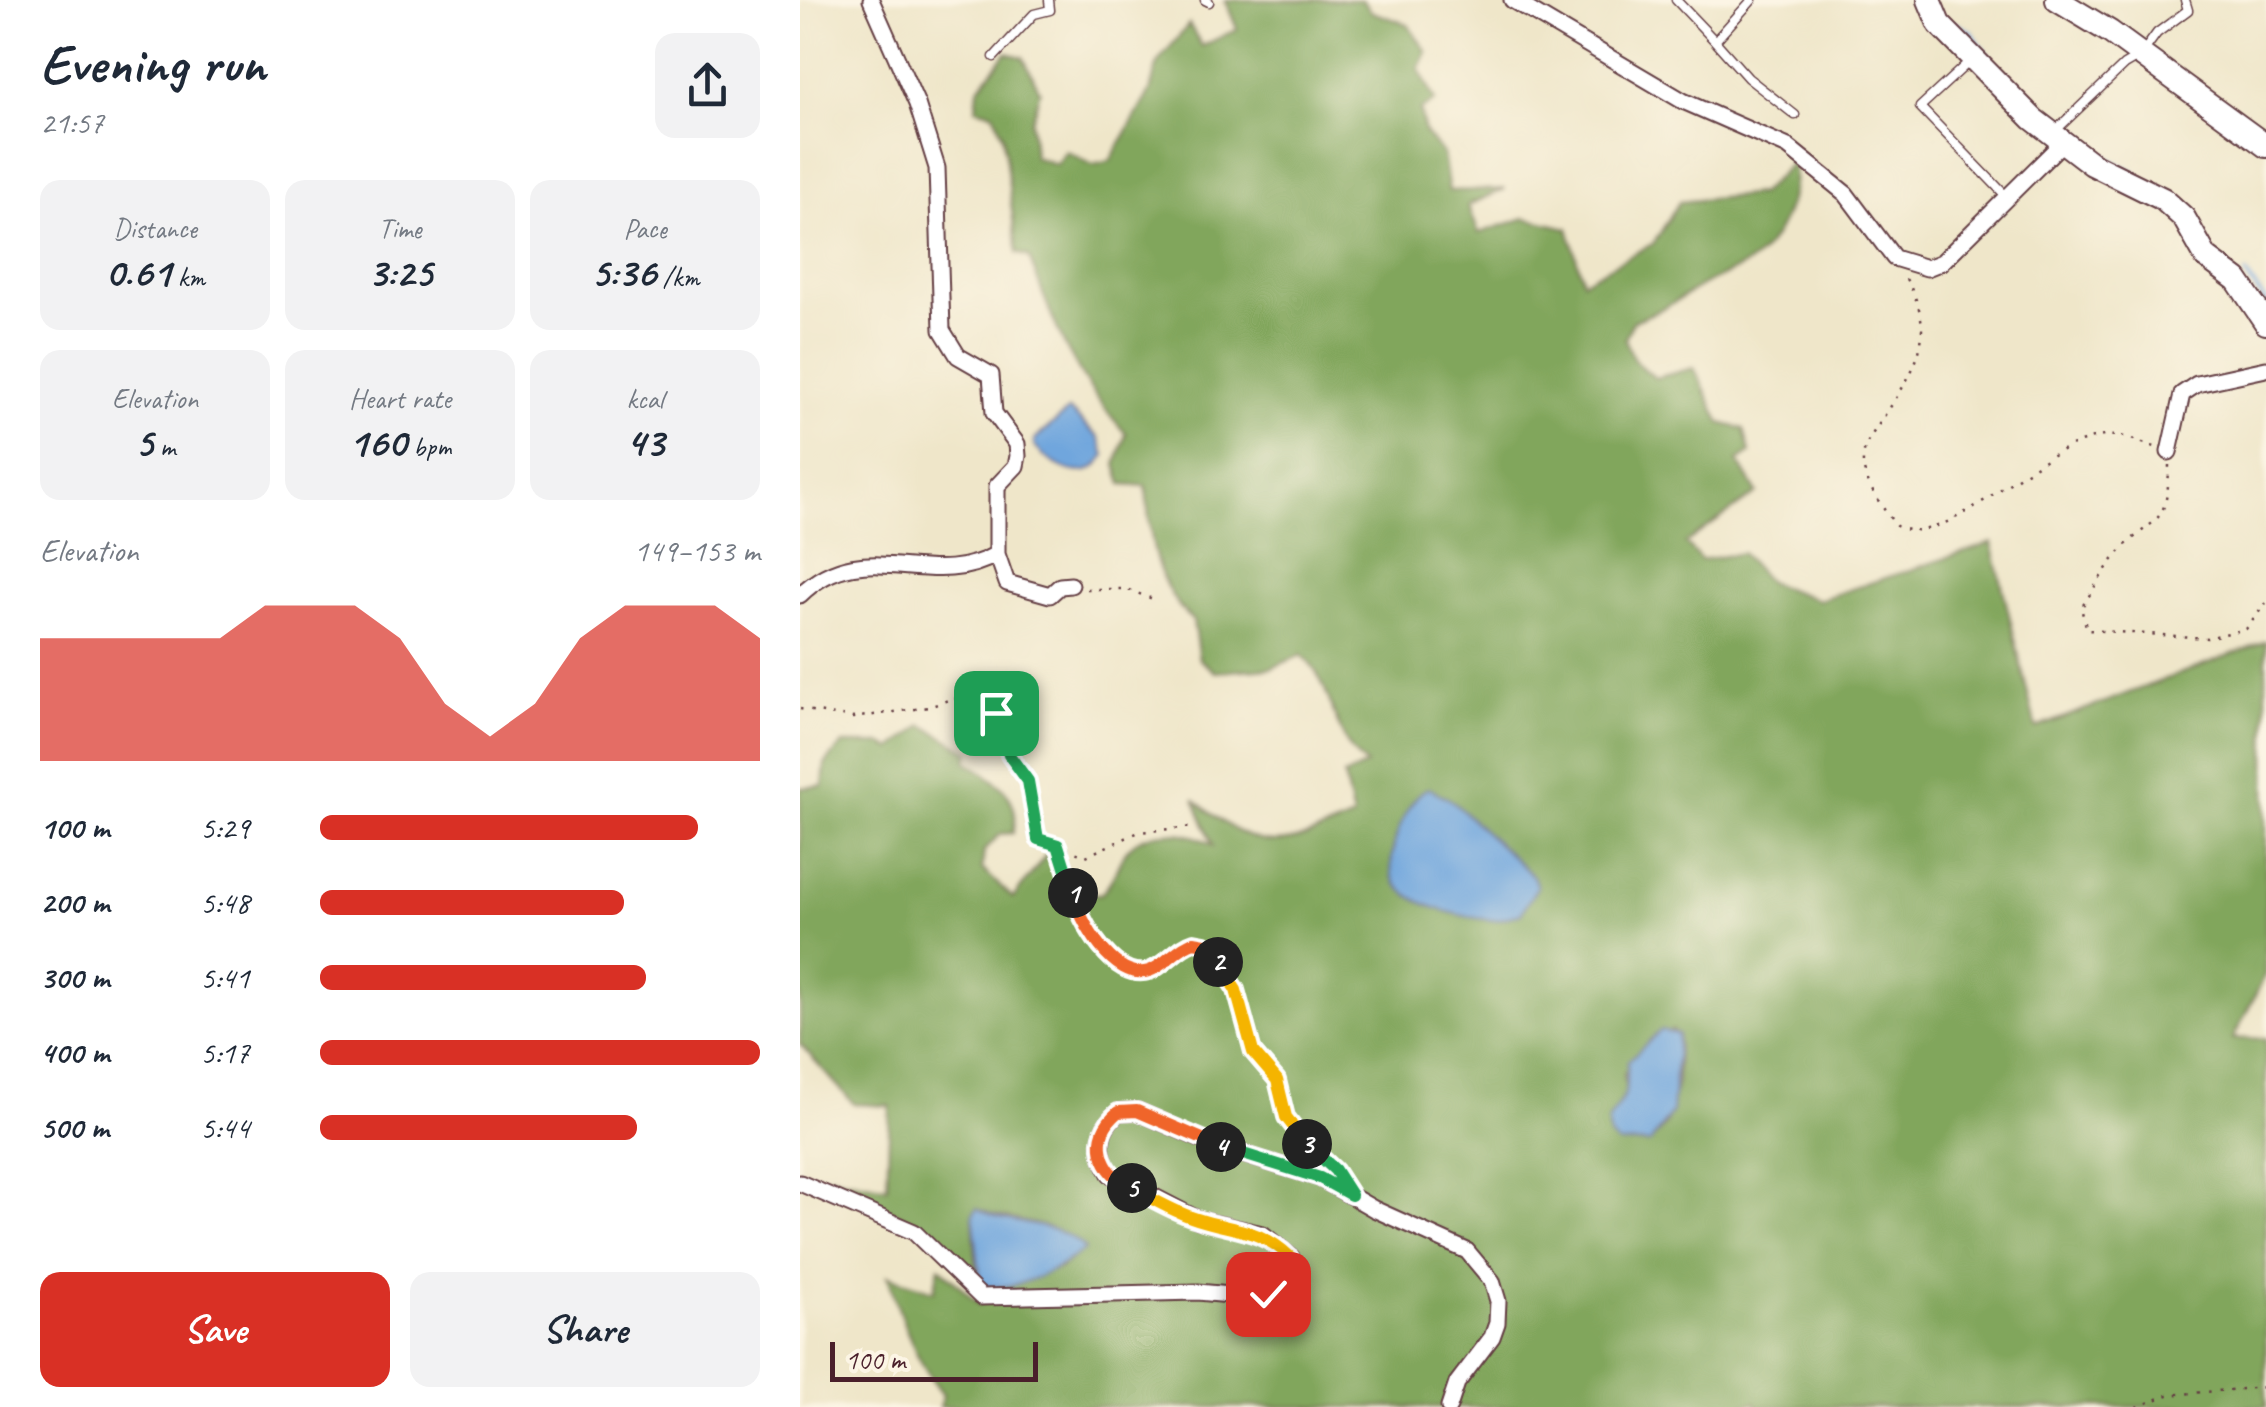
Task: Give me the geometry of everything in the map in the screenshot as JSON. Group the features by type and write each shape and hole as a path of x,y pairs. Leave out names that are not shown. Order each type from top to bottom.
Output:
{"main road":[{"path":"1928,0 1939,24 2009,97 2092,164 2163,199 2184,218 2206,258 2248,292 2266,323"},
{"path":"2058,0 2266,146"}],"street":[{"path":"871,0 918,104 937,168 942,330 958,356 992,375 994,412 1017,444 1016,466 997,486 997,554 1007,582 1050,595 1060,586 1071,586"},
{"path":"1512,0 1683,100 1788,147 1835,183 1894,258 1927,268 1942,262 2008,198 2057,133"},
{"path":"2169,452 2182,394 2197,384 2266,370"},
{"path":"800,595 827,571 846,566 941,569 997,554"},
{"path":"800,1182 914,1232 982,1297 1241,1296 1281,1290 1290,1281 1290,1257 1263,1234 1199,1220 1110,1174 1100,1142 1103,1130 1118,1112 1137,1111 1216,1146 1320,1178 1476,1258 1492,1281 1498,1301 1496,1324 1492,1337 1457,1384 1449,1407"}],"lane":[{"path":"994,57 1034,14 1050,10 1048,0"},
{"path":"1676,0 1748,78 1795,115"},
{"path":"1715,42 1752,0"},
{"path":"2057,133 2141,55 2157,33 2188,10 2185,0"},
{"path":"1974,57 1920,107 2008,198"}],"path":[{"path":"1894,258 1919,301 1924,328 1917,363 1866,442 1863,461 1866,475 1896,526 1916,531 1940,524 2065,446 2116,435 2169,452 2169,485 2157,524 2118,553 2081,608 2087,630 2207,638 2246,629 2266,603"},
{"path":"1071,586 1126,590 1153,599"},
{"path":"800,709 852,718 968,698 996,713 1009,755 1028,781 1038,839 1086,856 1140,832 1193,827"},
{"path":"1058,845 1071,876 1082,924 1125,968 1137,973 1153,970 1185,944 1205,944 1236,990 1253,1052 1277,1080 1286,1117 1298,1136 1335,1170"},
{"path":"2137,1407 2168,1395 2266,1387"}],"green space":[{"path":"1225,0 1362,0 1372,12 1408,24 1427,52 1419,69 1435,101 1420,110 1425,133 1443,154 1449,191 1505,189 1468,205 1479,233 1525,218 1568,228 1583,281 1654,243 1679,202 1760,194 1792,162 1790,201 1779,229 1762,252 1741,267 1633,321 1625,339 1634,360 1655,378 1694,368 1721,423 1744,429 1750,453 1738,461 1757,493 1685,543 1701,560 1742,553 1768,582 1818,600 1992,543 2036,728 2266,641 2266,974 2233,1039 2266,1038 2266,1407 1758,1407 1756,1403 1732,1407 939,1407 943,1395 917,1354 888,1276 934,1291 939,1266 979,1304 974,1267 953,1257 920,1224 824,1181 830,1176 887,1187 890,1106 854,1104 800,1044 800,788 823,786 825,764 843,744 881,744 892,749 923,725 970,752 967,761 996,782 1010,799 1015,820 1013,833 1000,834 984,851 982,869 1013,898 1049,851 1079,889 1101,894 1125,853 1143,838 1180,833 1213,845 1194,799 1252,838 1286,841 1327,829 1353,818 1344,776 1366,765 1345,740 1321,680 1301,655 1272,668 1215,672 1199,659 1193,621 1170,593 1156,559 1146,486 1122,484 1116,465 1126,434 1092,391 1068,351 1029,257 1017,253 1003,136 994,113 976,108 978,89 1006,53 1023,57 1040,91 1031,122 1034,157 1056,164 1066,151 1093,165 1110,161 1150,91 1158,62 1189,24 1202,46 1237,29","holes":["1672,1030 1678,1035 1677,1082 1666,1124 1650,1142 1608,1122 1626,1094 1624,1073","977,1208 1061,1232 1084,1249 1060,1268 989,1288 977,1278 973,1214"]}],"water":[{"path":"1069,410 1099,438 1105,455 1089,470 1060,467 1034,446 1034,440"},
{"path":"1429,788 1451,800 1533,876 1537,887 1521,913 1494,920 1465,916 1421,902 1399,887 1391,867 1395,841 1413,801"},
{"path":"1661,1030 1678,1034 1672,1112 1650,1143 1618,1144 1610,1136 1608,1122 1625,1094 1628,1061"},
{"path":"977,1208 990,1215 1061,1232 1085,1249 1036,1278 1009,1286 981,1286 973,1214"}],"waterway":[{"path":"1953,23 1971,32 1991,61"},
{"path":"2095,152 2135,173"},
{"path":"2246,274 2266,303"}],"route":[{"path":"996,713 1009,755 1028,781 1038,839 1058,845 1071,876 1082,924 1108,953 1137,973 1153,970 1185,944 1205,944 1236,990 1253,1052 1277,1080 1286,1117 1298,1136 1335,1170 1351,1195 1320,1178 1216,1146 1137,1111 1118,1112 1108,1120 1100,1142 1102,1161 1123,1184 1199,1220 1245,1228 1280,1246 1290,1257 1293,1269 1290,1281 1281,1290 1268,1294"}]}
